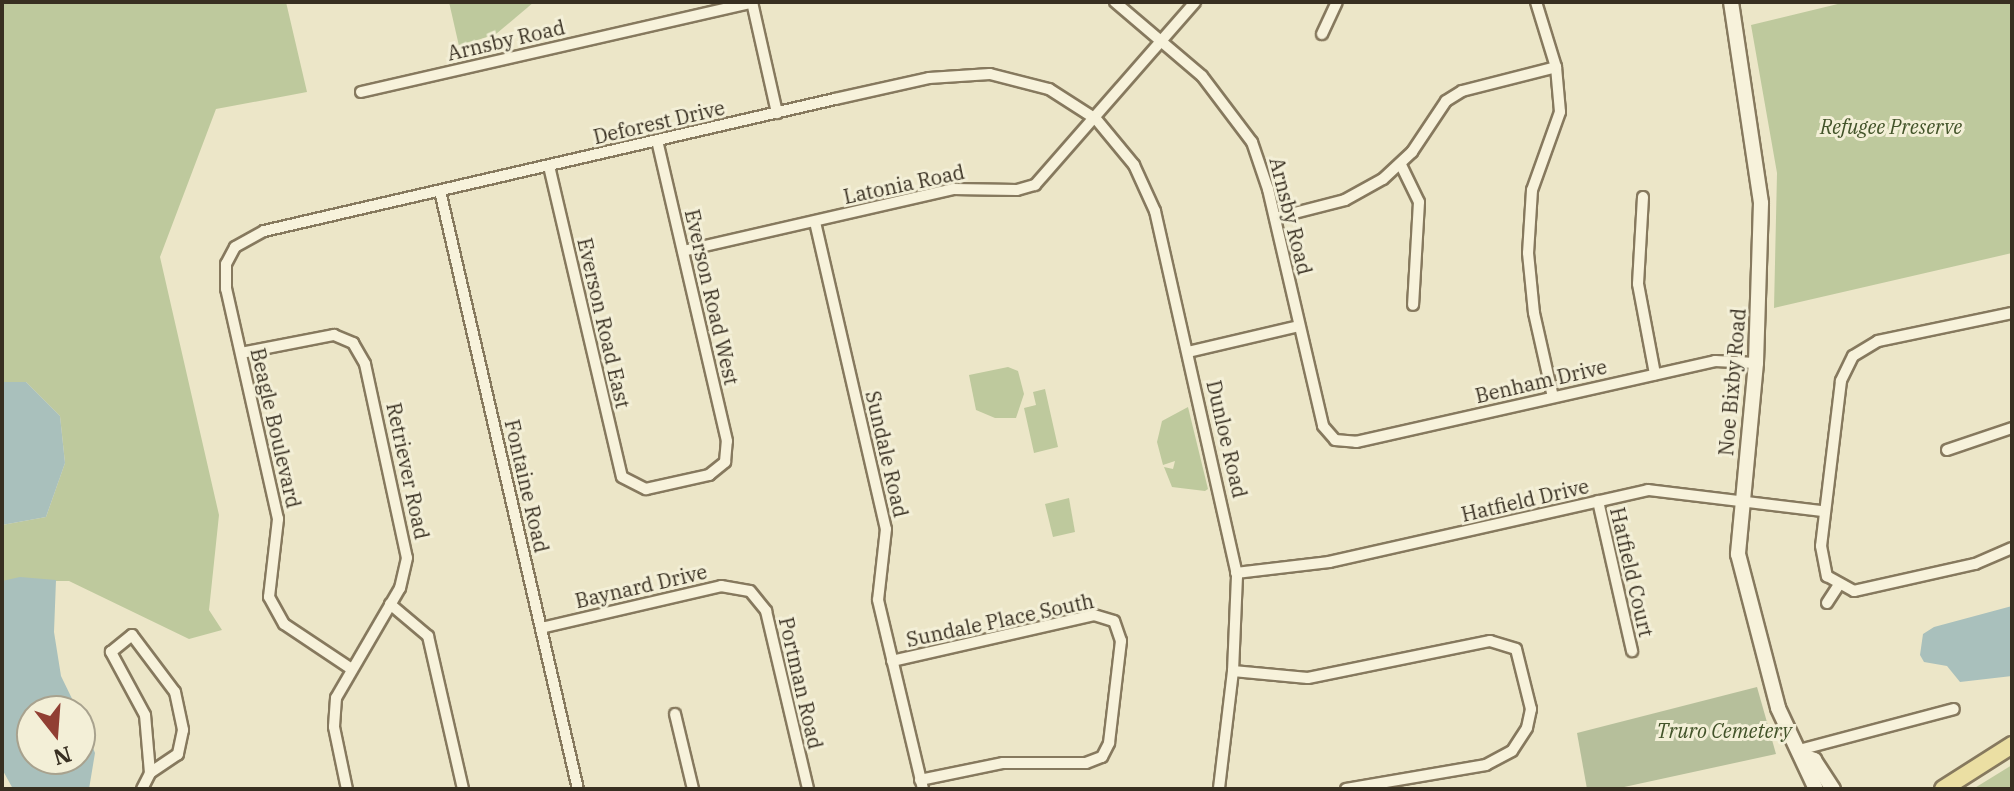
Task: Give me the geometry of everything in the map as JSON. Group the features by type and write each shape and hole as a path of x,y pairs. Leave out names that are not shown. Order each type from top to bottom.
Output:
{"main road":[{"path":"1943,789 2012,745"}],"street":[{"name":"Arnsby Road","path":"361,92 753,2"},
{"path":"753,2 777,113"},
{"name":"Arnsby Road","path":"1115,2 1212,86 1244,130 1275,218 1323,426 1332,445"},
{"name":"Latonia Road","path":"683,251 953,189 1028,188 1043,179 1195,2"},
{"path":"1322,34 1337,2"},
{"path":"1536,2 1556,67 1560,112 1532,190 1528,253 1534,313 1553,397"},
{"name":"Noe Bixby Road","path":"1731,2 1760,180 1756,363 1740,498 1741,577 1778,708 1816,789"},
{"path":"1275,218 1355,196 1401,165 1446,101 1462,91 1556,67"},
{"name":"Deforest Drive","path":"231,252 264,231 929,78 990,74 1049,89 1096,119"},
{"name":"Dunloe Road","path":"1096,119 1146,187 1188,352 1236,573 1233,671 1219,789"},
{"name":"Everson Road West","path":"657,140 727,441 725,462"},
{"path":"1401,165 1419,202 1413,305"},
{"name":"Everson Road East","path":"549,166 618,466 627,490 646,489 709,475 725,462"},
{"name":"Fontaine Road","path":"440,191 578,789"},
{"path":"1643,197 1638,284 1655,374"},
{"name":"Sundale Road","path":"815,222 886,529 878,600 922,784"},
{"name":"Beagle Boulevard","path":"231,252 226,289 278,519 268,588 271,605 291,630 350,668"},
{"path":"2012,313 1860,350 1841,381 1822,511 1824,570 1838,586 1854,591 1975,564 2012,548"},
{"path":"1188,352 1299,326"},
{"name":"Retriever Road","path":"241,353 319,335 349,340 365,364 406,540 405,573 390,604 350,668 333,718 347,789"},
{"name":"Benham Drive","path":"1332,445 1715,361 1756,363"},
{"path":"1947,450 2012,428"},
{"name":"Hatfield Drive","path":"1236,573 1329,562 1669,488 1822,511"},
{"name":"Hatfield Court","path":"1598,501 1632,651"},
{"name":"Baynard Drive","path":"541,628 721,586 750,591"},
{"path":"1827,603 1838,586"},
{"name":"Portman Road","path":"750,591 766,611 808,789"},
{"path":"390,604 428,636 463,789"},
{"name":"Sundale Place South","path":"892,661 1094,615 1118,618 1121,641 1109,743 1097,761 1003,763 922,784"},
{"path":"142,789 150,773 178,754 183,730 175,692 132,635 111,652 145,715 150,773"},
{"path":"1233,671 1325,677 1490,641 1510,644 1520,656 1531,709 1527,728 1512,751 1486,765 1346,789"},
{"path":"1801,753 1954,709"},
{"path":"675,714 693,789"},
{"name":"Noe Bixby Road","path":"1801,753 1814,760 1833,789"}],"green space":[{"path":"2,2 286,2 307,92 216,109 160,257 219,515 209,610 222,630 189,639 69,581 2,581 2,525 46,517 65,463 60,416 26,382 2,382"},
{"path":"449,2 534,2 496,34 459,46"},
{"name":"Refugee Preserve","path":"1846,2 2012,2 2012,253 1774,308 1777,173 1751,25"},
{"path":"1008,367 1018,371 1024,394 1016,418 995,418 976,410 969,375"},
{"path":"1045,389 1058,447 1034,453 1024,408 1036,405 1033,392"},
{"path":"1188,407 1208,489 1205,491 1172,487 1164,467 1173,469 1175,461 1163,465 1157,442 1162,421"},
{"path":"1069,498 1075,532 1053,537 1045,504"},
{"name":"Truro Cemetery","path":"1757,687 1776,754 1615,789 1587,789 1577,733"},
{"path":"2012,765 2012,789 1973,789"}],"water":[{"path":"2,382 26,382 60,416 65,463 46,517 2,525"},
{"path":"20,577 56,580 54,632 61,676 70,695 16,695 16,775 91,775 89,789 13,789 2,769 2,581"},
{"path":"2012,606 2012,676 1960,682 1947,666 1924,662 1920,655 1923,634 1934,627"}]}
